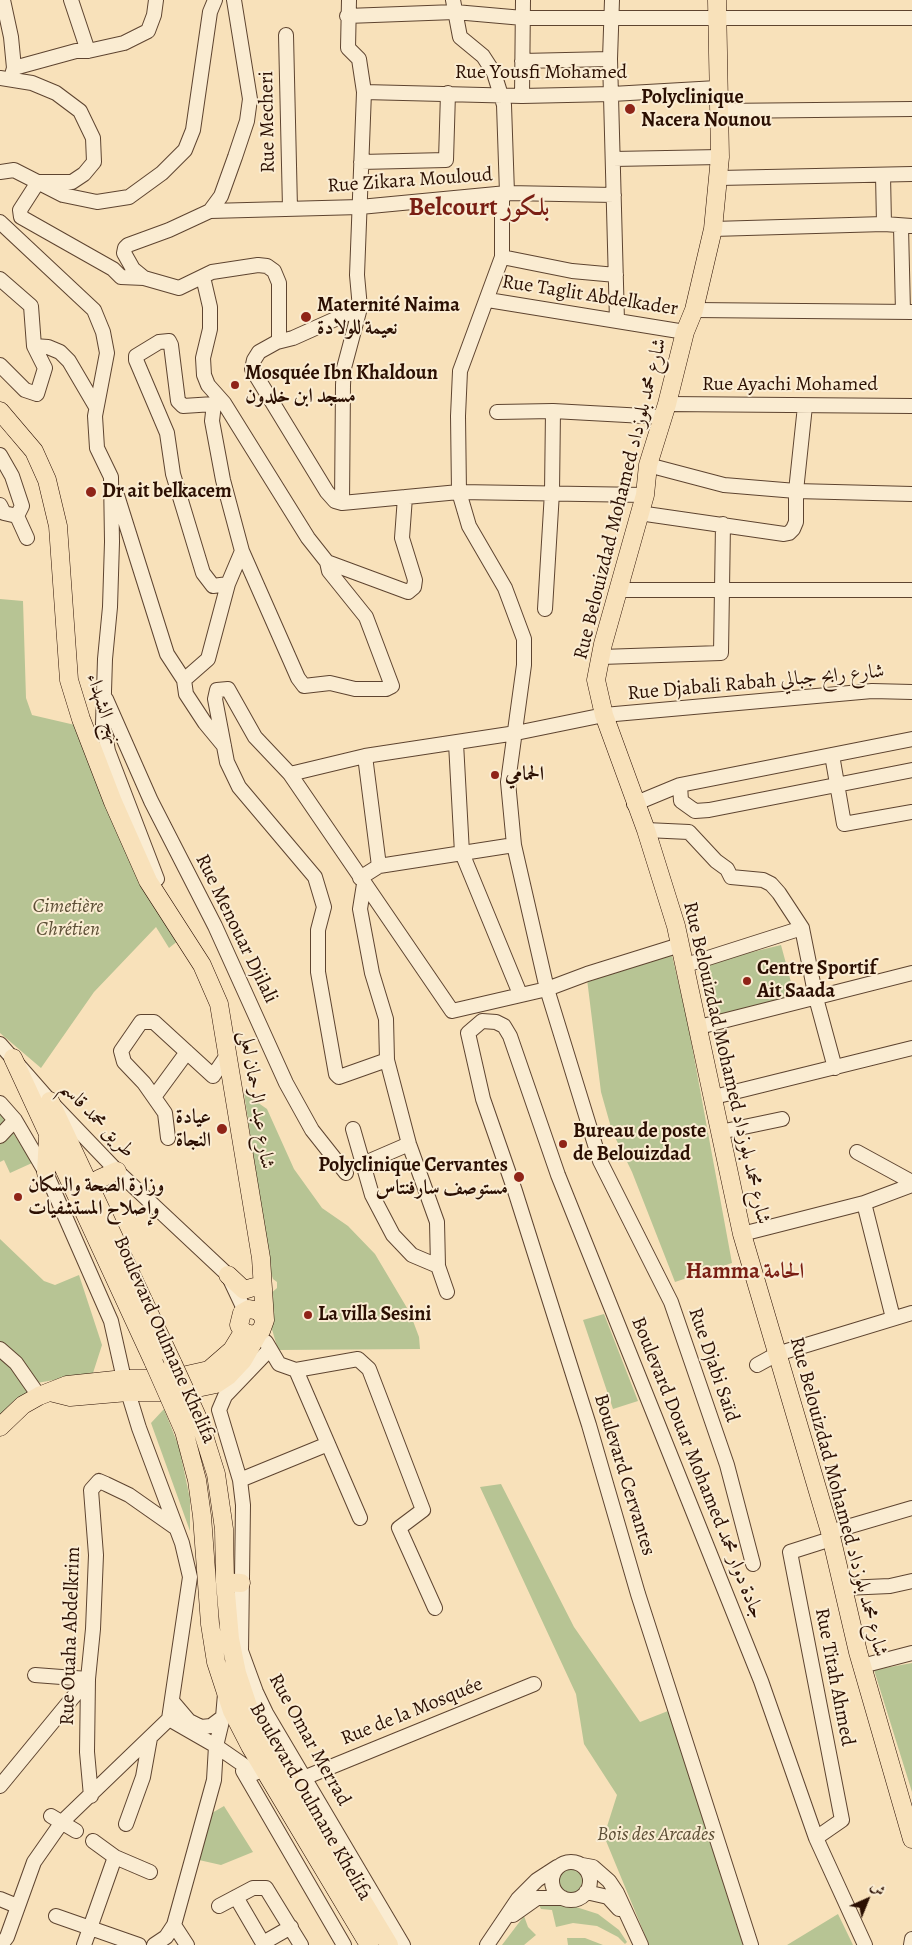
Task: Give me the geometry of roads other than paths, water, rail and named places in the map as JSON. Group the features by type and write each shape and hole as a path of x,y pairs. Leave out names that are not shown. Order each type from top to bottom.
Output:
{"main road":[{"name":"Rue Belouizdad Mohamed شارع محمد بلوزداد","path":"716,0 720,157 714,229 694,310 648,465 645,495 618,590 596,680 604,715 634,804 646,830 686,965 742,1234 830,1536 862,1666 912,1839"},
{"name":"نهج الشهداء","path":"0,411 34,451 47,480 58,526 69,680 81,719 113,802 148,882 195,954"},
{"name":"شارع عبد الرحمان لعلى","path":"195,954 202,965 219,1004 228,1054 260,1258 257,1329 239,1321 247,1310 260,1258"},
{"name":"Boulevard Oulmane Khelifa","path":"13,1058 91,1190 200,1423 216,1474 233,1583 230,1639 236,1673 248,1706 267,1742 389,1945"},
{"name":"Boulevard Oulmane Khelifa","path":"49,1117 184,1431 198,1480 210,1624 216,1662 232,1711 250,1746 369,1945"},
{"path":"46,1173 49,1117"},
{"path":"91,1190 99,1179 118,1171"},
{"path":"228,1275 244,1290 254,1287"},
{"path":"0,1427 23,1406 45,1394 70,1397 126,1385 178,1392 216,1384 228,1376 243,1360 257,1329 259,1311 247,1310"}],"street":[{"path":"4,0 11,37 8,75"},
{"path":"71,0 88,51"},
{"path":"8,75 76,51 88,51 124,43 148,31 154,15 156,0"},
{"path":"0,172 14,170 62,195 97,202 128,197 162,173 185,150 193,130 210,12 215,0"},
{"path":"144,278 133,269 124,253 128,245 169,230 210,211 221,196 247,121 250,99 234,0"},
{"path":"342,503 344,368 360,308 357,274 364,92 359,59 348,48 347,16 349,0"},
{"path":"522,96 523,0"},
{"path":"612,0 610,59 616,321"},
{"path":"347,16 454,6 522,18 912,18"},
{"name":"Rue Djabi Saïd","path":"454,6 460,37 483,56 494,74 502,96 507,193 502,198 502,257 488,300 460,371 458,416 459,492 469,526 505,588 524,639 524,665 508,782 514,845 547,989 600,1161 671,1302 726,1465 753,1564"},
{"name":"Rue Mecheri","path":"286,35 290,208"},
{"path":"522,61 610,59"},
{"path":"8,75 56,93 80,111 93,138 94,162 84,174 72,182 38,182"},
{"name":"Rue Yousfi Mohamed","path":"364,92 522,96 612,94 717,88"},
{"path":"361,162 446,160 448,93"},
{"path":"719,111 912,109"},
{"path":"613,159 720,157"},
{"path":"718,178 912,174"},
{"path":"883,175 884,224"},
{"path":"38,182 20,210 21,217 112,269 121,277 144,278 179,288 212,272 258,265 267,266 274,271 279,283 279,341"},
{"name":"Rue Zikara Mouloud","path":"210,211 360,207 507,193 614,195"},
{"path":"0,222 94,310 103,332 107,353 96,407 97,448 111,477 168,654 184,680 186,694 205,723 226,748"},
{"path":"694,310 908,312 906,226 884,224 714,229"},
{"path":"502,257 572,271 616,276"},
{"path":"203,277 210,307 210,330 203,358 204,375 208,386 308,538 327,562 329,571 366,617 392,686 386,690 355,689 330,683 304,686 298,678 237,539 212,421 219,403"},
{"path":"0,279 31,306 34,346 45,368 37,394 25,390 0,365"},
{"name":"Rue Taglit Abdelkader","path":"488,300 686,332"},
{"path":"360,308 293,338 279,341 259,352 254,360 252,369 327,492 335,500 342,503 459,492 645,495"},
{"path":"219,403 180,404 178,401 171,345 168,341 159,342 136,356 167,433 173,474 203,572 213,586 228,584"},
{"path":"34,346 48,347 60,352 69,361 96,407"},
{"path":"639,513 784,534 789,533 796,522 796,491 805,406"},
{"name":"Rue Ayachi Mohamed","path":"497,412 665,411 805,406 912,406"},
{"path":"544,609 552,492 553,411"},
{"path":"0,417 14,428"},
{"path":"0,455 12,476 22,506 17,516"},
{"path":"648,465 724,485 796,491 912,494"},
{"path":"111,477 110,607 103,694 103,724 108,751 153,872 195,954"},
{"path":"327,562 408,592 414,587 415,580 402,538 405,497"},
{"path":"0,505 4,512 17,516 27,538"},
{"path":"601,657 719,655 722,651 720,591 723,524"},
{"path":"184,680 208,659 228,584 242,551"},
{"path":"618,590 912,590"},
{"path":"387,1060 344,1076 338,1077 336,1074 318,972 318,930 324,907 315,877 239,787 227,762 226,748 214,700 215,692 224,688 228,689 255,737 290,774 452,1011 547,989 587,974 680,945"},
{"name":"Rue Djabali Rabah شارع رابح جبالي","path":"290,774 365,756 516,733 604,715 872,691 912,692"},
{"name":"Rue Menouar Djilali","path":"103,694 151,801 215,926 286,1083 312,1130 346,1173"},
{"path":"634,804 680,785 912,738"},
{"path":"456,743 462,853 520,994"},
{"path":"832,754 844,824 912,812"},
{"path":"365,756 379,866"},
{"path":"680,785 681,801 694,811 709,810 912,770"},
{"path":"646,830 690,832 716,861 727,869 731,877 763,880 771,884 802,928 816,998 835,1068"},
{"path":"447,1292 438,1266 437,1222 409,1144 387,1060 386,1019 372,973 360,909 362,881 379,866 514,845"},
{"path":"686,965 802,928"},
{"path":"699,1027 912,973"},
{"name":"Boulevard Douar Mohamed جادة دوار محمد","path":"482,1021 496,1022 504,1026 510,1036 558,1175 761,1681 816,1838 866,1945"},
{"name":"Boulevard Cervantes","path":"482,1021 468,1033 483,1099 515,1191 586,1416 638,1594 751,1945"},
{"path":"168,1138 165,1113 124,1062 121,1052 141,1022 154,1022 213,1076 228,1054"},
{"path":"0,1044 13,1058"},
{"path":"714,1097 912,1048"},
{"path":"154,1097 187,1052"},
{"path":"0,1103 15,1120 46,1173 111,1321 137,1422 176,1528 190,1577 169,1719 91,1796 57,1819 34,1862 7,1937 1,1945"},
{"name":"طريق محمد قاسم","path":"49,1117 118,1171 228,1275 247,1310"},
{"path":"720,1132 782,1119"},
{"path":"0,1136 15,1120"},
{"path":"354,1129 372,1195 393,1235 412,1255 438,1266"},
{"path":"365,1164 409,1144"},
{"path":"857,1152 912,1184"},
{"path":"742,1234 864,1203 912,1184"},
{"path":"864,1203 893,1318"},
{"path":"757,1365 777,1354 912,1313"},
{"path":"257,1329 279,1364 296,1370 358,1360 369,1369 423,1510 399,1528 435,1608"},
{"path":"0,1349 45,1394"},
{"name":"Rue Omar Merrad","path":"270,1349 224,1396 219,1410 240,1480 243,1505 233,1583 241,1651 259,1699 404,1945"},
{"path":"296,1370 360,1518"},
{"path":"240,1480 328,1444"},
{"name":"Rue Ouaha Abdelkrim","path":"91,1796 87,1752 88,1679 96,1584 91,1490 99,1481 106,1484 129,1495 176,1528"},
{"path":"830,1536 912,1508"},
{"name":"Rue Titah Ahmed","path":"816,1838 842,1820 790,1552 830,1536"},
{"path":"844,1588 890,1586 912,1581"},
{"path":"862,1666 912,1653"},
{"path":"35,1675 88,1679"},
{"path":"0,1786 88,1679"},
{"name":"Rue de la Mosquée","path":"306,1777 534,1684"},
{"path":"154,1945 166,1937 174,1925 214,1780 216,1746 223,1716 225,1692"},
{"path":"172,1701 189,1722 201,1727 211,1726 223,1716"},
{"path":"169,1719 216,1746 241,1767 274,1786"},
{"path":"197,1736 214,1780"},
{"path":"126,1824 142,1777 150,1738"},
{"path":"214,1780 225,1769 241,1767"},
{"path":"241,1767 344,1945"},
{"path":"57,1819 76,1831"},
{"path":"93,1841 115,1857 150,1872"},
{"path":"84,1945 115,1857"},
{"path":"487,1945 522,1894 537,1880 558,1866 570,1861 593,1867 609,1881 617,1893 639,1945"},
{"path":"500,1928 530,1901 543,1897 573,1900 586,1892 590,1881 589,1875 582,1865"},
{"path":"558,1866 552,1875 553,1886 564,1898"},
{"path":"219,1906 252,1888 266,1888 301,1945"},
{"path":"586,1892 603,1895 612,1900 639,1945"},
{"path":"236,1897 264,1944 291,1927"},
{"path":"0,1898 17,1906"},
{"path":"56,1916 139,1945"},
{"path":"174,1925 187,1945"},
{"path":"911,1945 912,1939"}],"place":[{"name":"Polyclinique Nacera Nounou","path":"630,109"},
{"name":"Maternité Naima نعيمة للولادة","path":"306,317"},
{"name":"Mosquée Ibn Khaldoun مسجد ابن خلدون","path":"235,385"},
{"name":"Dr ait belkacem","path":"91,492"},
{"name":"الحمامي","path":"495,775"},
{"name":"Centre Sportif Ait Saada","path":"747,981"},
{"name":"عيادة النجاة","path":"222,1129"},
{"name":"Bureau de poste de Belouizdad","path":"563,1144"},
{"name":"Polyclinique Cervantes مستوصف سارفنتاس","path":"519,1177"},
{"name":"وزارة الصحة والسكان وإصلاح المستشفيات","path":"18,1197"},
{"name":"La villa Sesini","path":"308,1315"}],"district":[{"name":"Belcourt بلكور","path":"479,209"},
{"name":"Hamma الحامة","path":"745,1273"}],"park label":[{"name":"Cimetière Chrétien","path":"68,918"},
{"name":"Bois des Arcades","path":"656,1835"}]}
